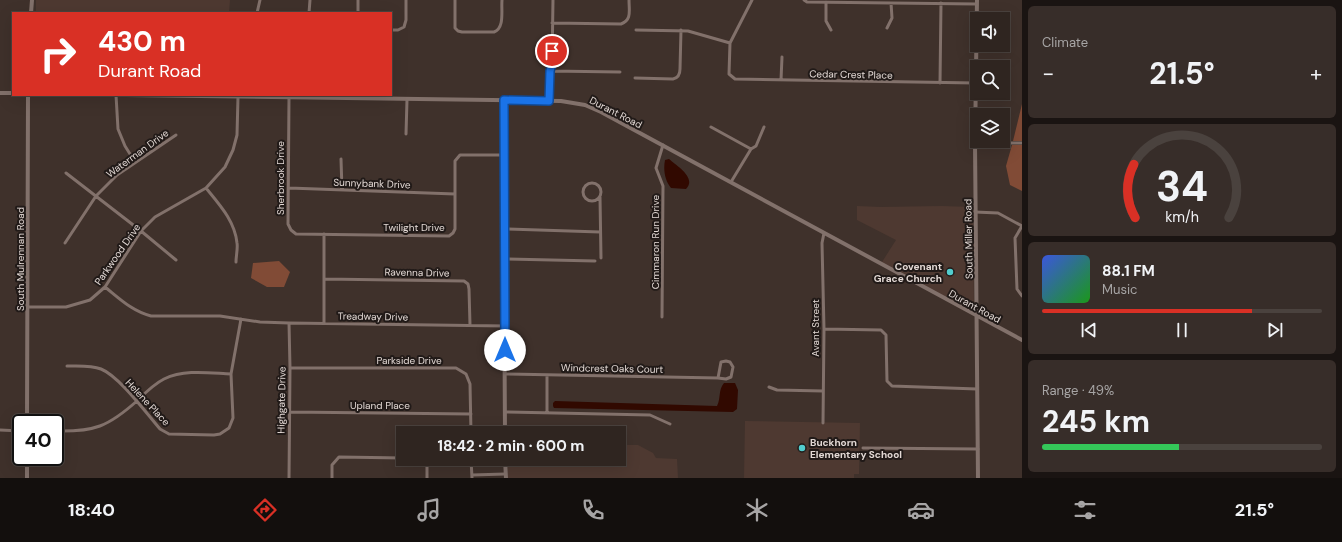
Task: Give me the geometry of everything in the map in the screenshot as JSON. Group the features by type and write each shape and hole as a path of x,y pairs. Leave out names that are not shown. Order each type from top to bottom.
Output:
{"street":[{"path":"31,12 32,0"},
{"path":"257,12 260,0"},
{"path":"309,12 310,0"},
{"path":"358,0 358,12"},
{"path":"392,30 404,28 406,20 406,0"},
{"path":"455,0 455,28 458,31 494,32 498,31 501,25 502,0"},
{"path":"549,101 550,71 552,64 552,0"},
{"path":"552,23 621,24 626,22 629,18 630,0"},
{"path":"636,30 681,30 730,43 752,0"},
{"path":"804,0 807,2 891,3 977,2"},
{"path":"826,2 826,21 831,30"},
{"name":"South Miller Road","path":"976,60 977,2"},
{"path":"887,28 892,18 891,3"},
{"path":"940,83 941,3"},
{"path":"635,78 673,79 678,77 680,74 681,30"},
{"name":"Cedar Crest Place","path":"730,43 729,74 734,79 970,83"},
{"path":"781,80 782,57"},
{"path":"550,71 620,72"},
{"path":"0,93 12,93"},
{"name":"South Mulrennan Road","path":"28,96 28,414"},
{"path":"116,96 118,129 125,146 135,162"},
{"name":"Durant Road","path":"182,96 295,96 407,100 568,101 585,105 663,145 1022,340"},
{"name":"Parkwood Drive","path":"28,307 66,307 90,300 105,287 141,231 155,217 206,188 225,167 233,150 237,135 238,97"},
{"name":"Sherbrook Drive","path":"286,97 289,188 288,224 290,230 296,234 324,234"},
{"path":"406,134 407,100"},
{"path":"504,100 505,426"},
{"path":"711,127 750,149"},
{"path":"731,182 750,149 756,146 764,127"},
{"name":"Waterman Drive","path":"65,243 96,196 117,175 176,135"},
{"path":"1010,143 1022,143"},
{"name":"Cimmaron Run Drive","path":"662,317 663,186 656,168 663,145"},
{"name":"South Miller Road","path":"975,148 978,478"},
{"name":"Twilight Drive","path":"324,234 449,236 455,229 455,161 460,155 503,155"},
{"path":"341,159 342,190"},
{"path":"66,173 176,260"},
{"path":"600,196 594,201 588,200 584,196 584,188 588,183 594,183 598,184 601,189 601,258"},
{"path":"206,188 226,212 237,242 236,262"},
{"name":"Sunnybank Drive","path":"289,188 455,194"},
{"path":"975,212 998,212 1022,226 1015,238 1016,289 1022,296"},
{"path":"505,229 600,232"},
{"name":"Avant Street","path":"823,423 824,329 822,243 824,233"},
{"path":"324,234 324,323"},
{"path":"504,259 595,261"},
{"name":"Ravenna Drive","path":"324,279 464,281 468,284 469,289 470,325"},
{"name":"Treadway Drive","path":"105,287 126,304 141,313 151,316 220,316 260,322 289,323 505,326"},
{"name":"Helene Place","path":"68,366 86,366 102,369 118,381 160,429 169,434 220,434 229,428 233,418 231,374 241,319"},
{"name":"Highgate Drive","path":"289,323 289,478"},
{"path":"824,329 881,330 886,335 887,381 892,386 977,388"},
{"name":"Windcrest Oaks Court","path":"505,374 726,379 731,377 733,367 730,362 721,362 718,378"},
{"name":"Parkside Drive","path":"290,368 456,368 466,374 470,384 471,426"},
{"path":"64,431 77,432 93,429 108,423 164,379 184,373 231,374"},
{"path":"547,375 547,412"},
{"path":"769,387 777,390 823,392"},
{"name":"Upland Place","path":"289,412 471,414"},
{"path":"505,412 650,415 670,424"},
{"path":"0,430 12,431"},
{"path":"863,448 978,449"},
{"path":"332,478 332,465 339,457 396,458"},
{"path":"27,466 27,478"},
{"path":"427,466 427,478"},
{"path":"471,466 472,476 506,476 505,466"}],"shaded area":[{"path":"36,0 230,0 229,12 36,12"},
{"path":"1022,104 1022,141 1013,141"},
{"path":"1012,145 1022,145 1022,191 1010,185 1006,166"},
{"path":"669,159 685,172 688,177 689,185 686,189 671,188 669,185 664,168 665,160"},
{"path":"857,206 973,207 974,312 882,262 896,240 857,220"},
{"path":"279,261 290,272 284,287 267,287 251,278 253,263"},
{"path":"724,383 735,383 738,390 737,409 733,412 554,408 553,406 555,401 717,406 721,388"},
{"name":"Buckhorn Elementary School","path":"745,421 860,423 859,474 854,474 854,478 744,478"},
{"path":"626,445 638,445 653,453 656,458 677,459 678,478 508,478 507,466 626,466"}],"place":[{"name":"Covenant Grace Church","path":"950,272"},
{"name":"Buckhorn Elementary School","path":"802,448"}],"route":[{"path":"505,350 505,229 503,155 504,100 549,101 552,51"}]}
